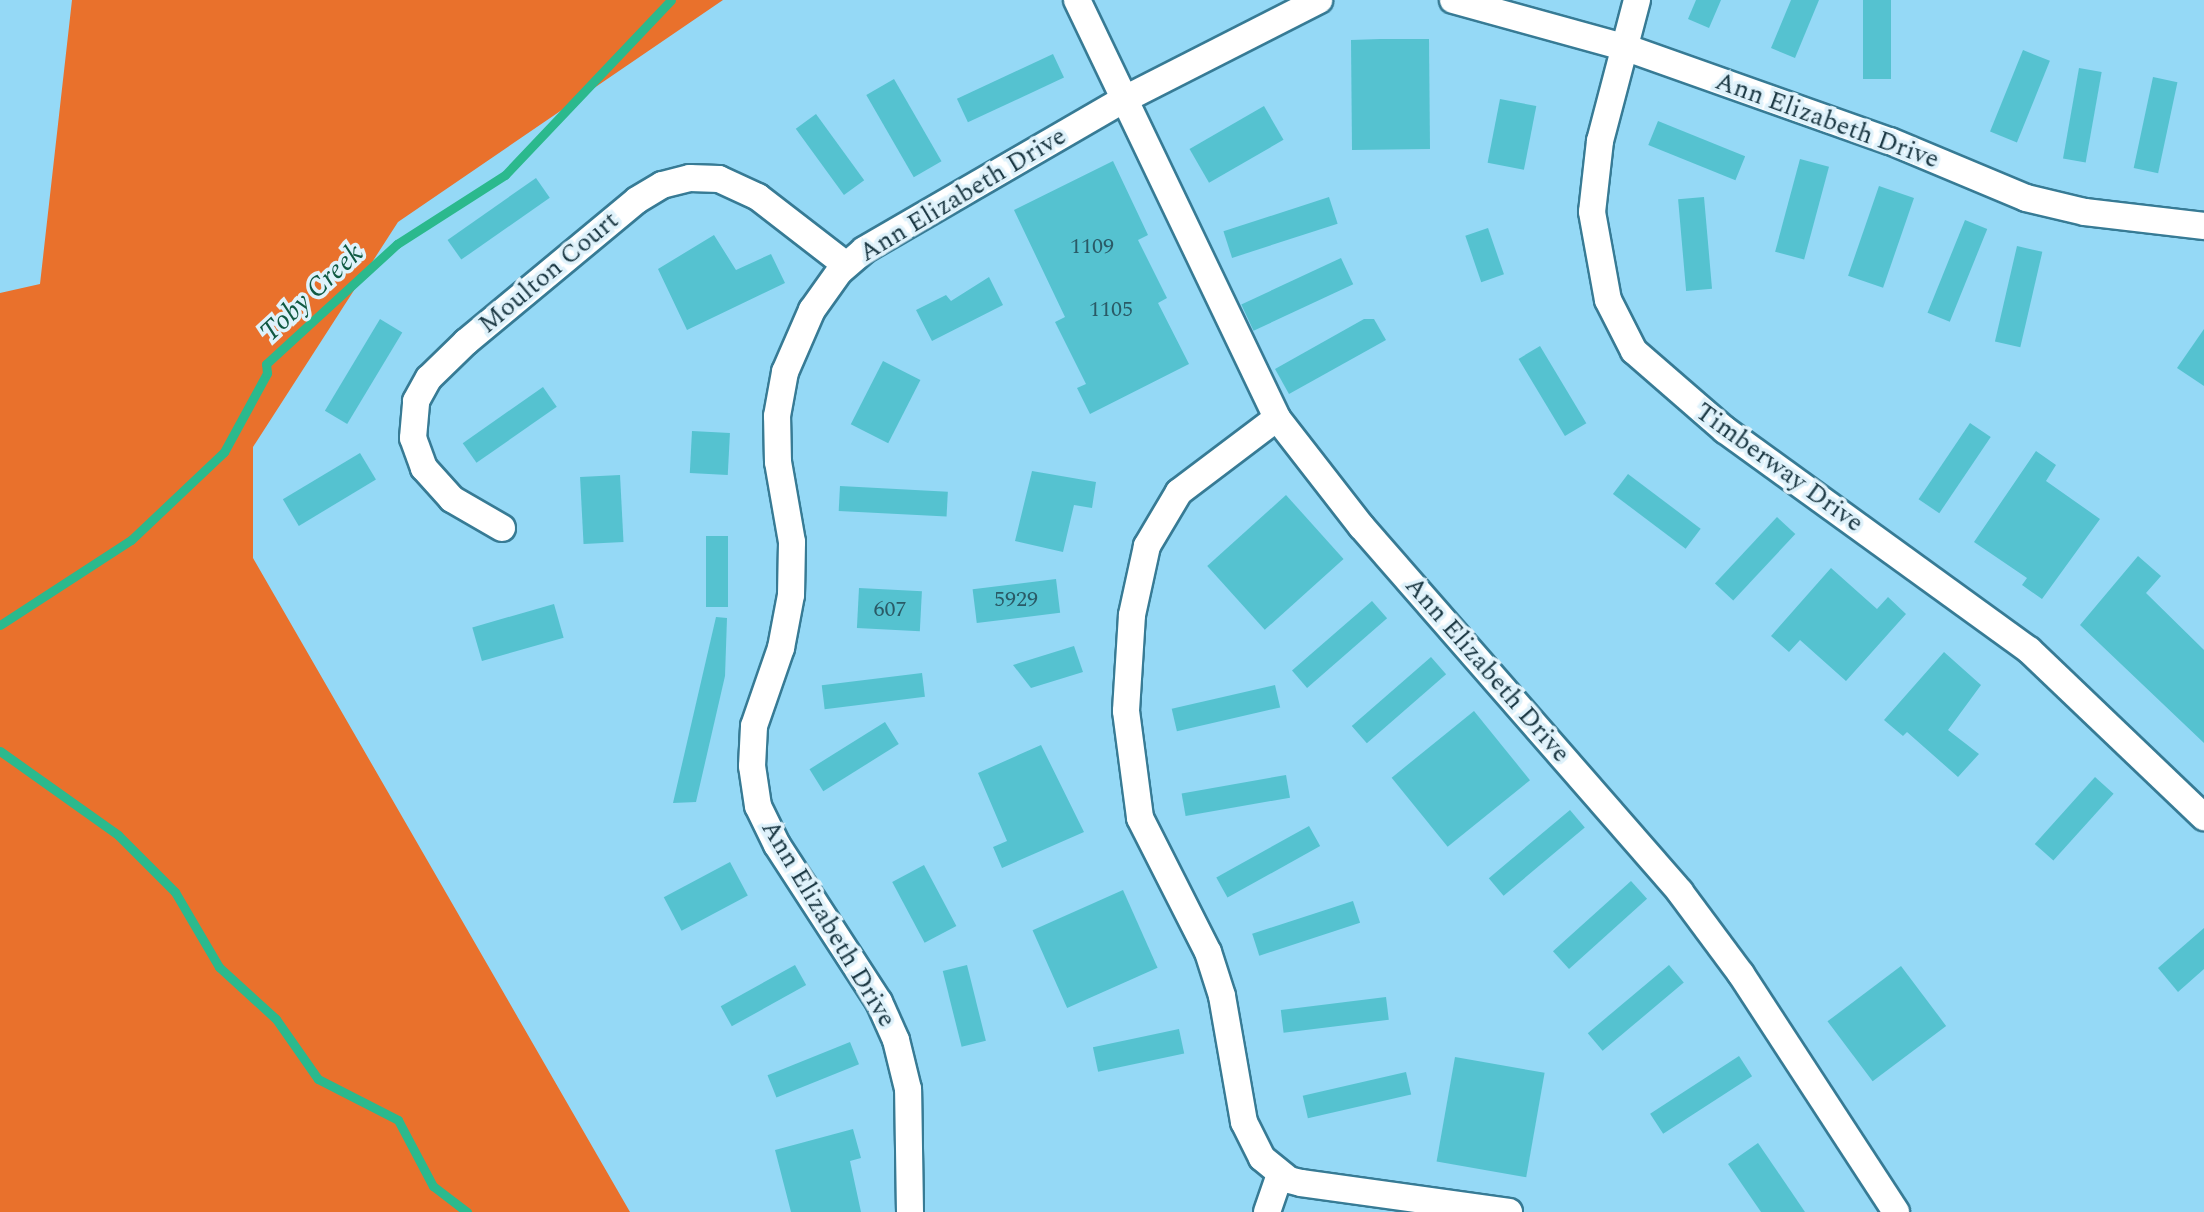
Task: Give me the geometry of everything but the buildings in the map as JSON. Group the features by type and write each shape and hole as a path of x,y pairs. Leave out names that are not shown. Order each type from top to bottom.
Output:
{"street":[{"name":"Ann Elizabeth Drive","path":"1077,0 1277,418 1353,515 1680,892 1741,974 1896,1212"},
{"name":"Ann Elizabeth Drive","path":"910,1212 908,1089 896,1040 879,1002 777,845 758,806 752,766 754,726 781,648 791,595 792,542 778,462 777,416 785,372 812,310 846,265 1125,99 1319,0"},
{"name":"Ann Elizabeth Drive","path":"1453,0 1624,47 1890,141 2026,198 2085,212 2204,226"},
{"name":"Timberway Drive","path":"1637,0 1600,141 1592,212 1608,300 1634,351 1725,430 2029,650 2195,789 2204,817"},
{"name":"Moulton Court","path":"502,528 452,499 424,468 413,438 416,401 429,378 466,342 637,200 662,185 690,178 719,179 758,197 846,265"},
{"path":"1277,418 1179,492 1147,546 1132,615 1126,711 1140,818 1208,952 1222,996 1248,1135 1280,1175 1301,1183 1509,1212"},
{"path":"1267,1212 1280,1175"}],"shaded area":[{"path":"72,0 723,0 398,222 253,447 253,558 630,1212 0,1212 0,293 40,284"}],"waterway":[{"name":"Toby Creek","path":"0,625 131,540 224,452 267,373 266,364 397,244 505,175 671,0"},
{"path":"0,751 118,835 175,892 219,967 276,1019 318,1079 398,1120 433,1186 467,1212"}]}
